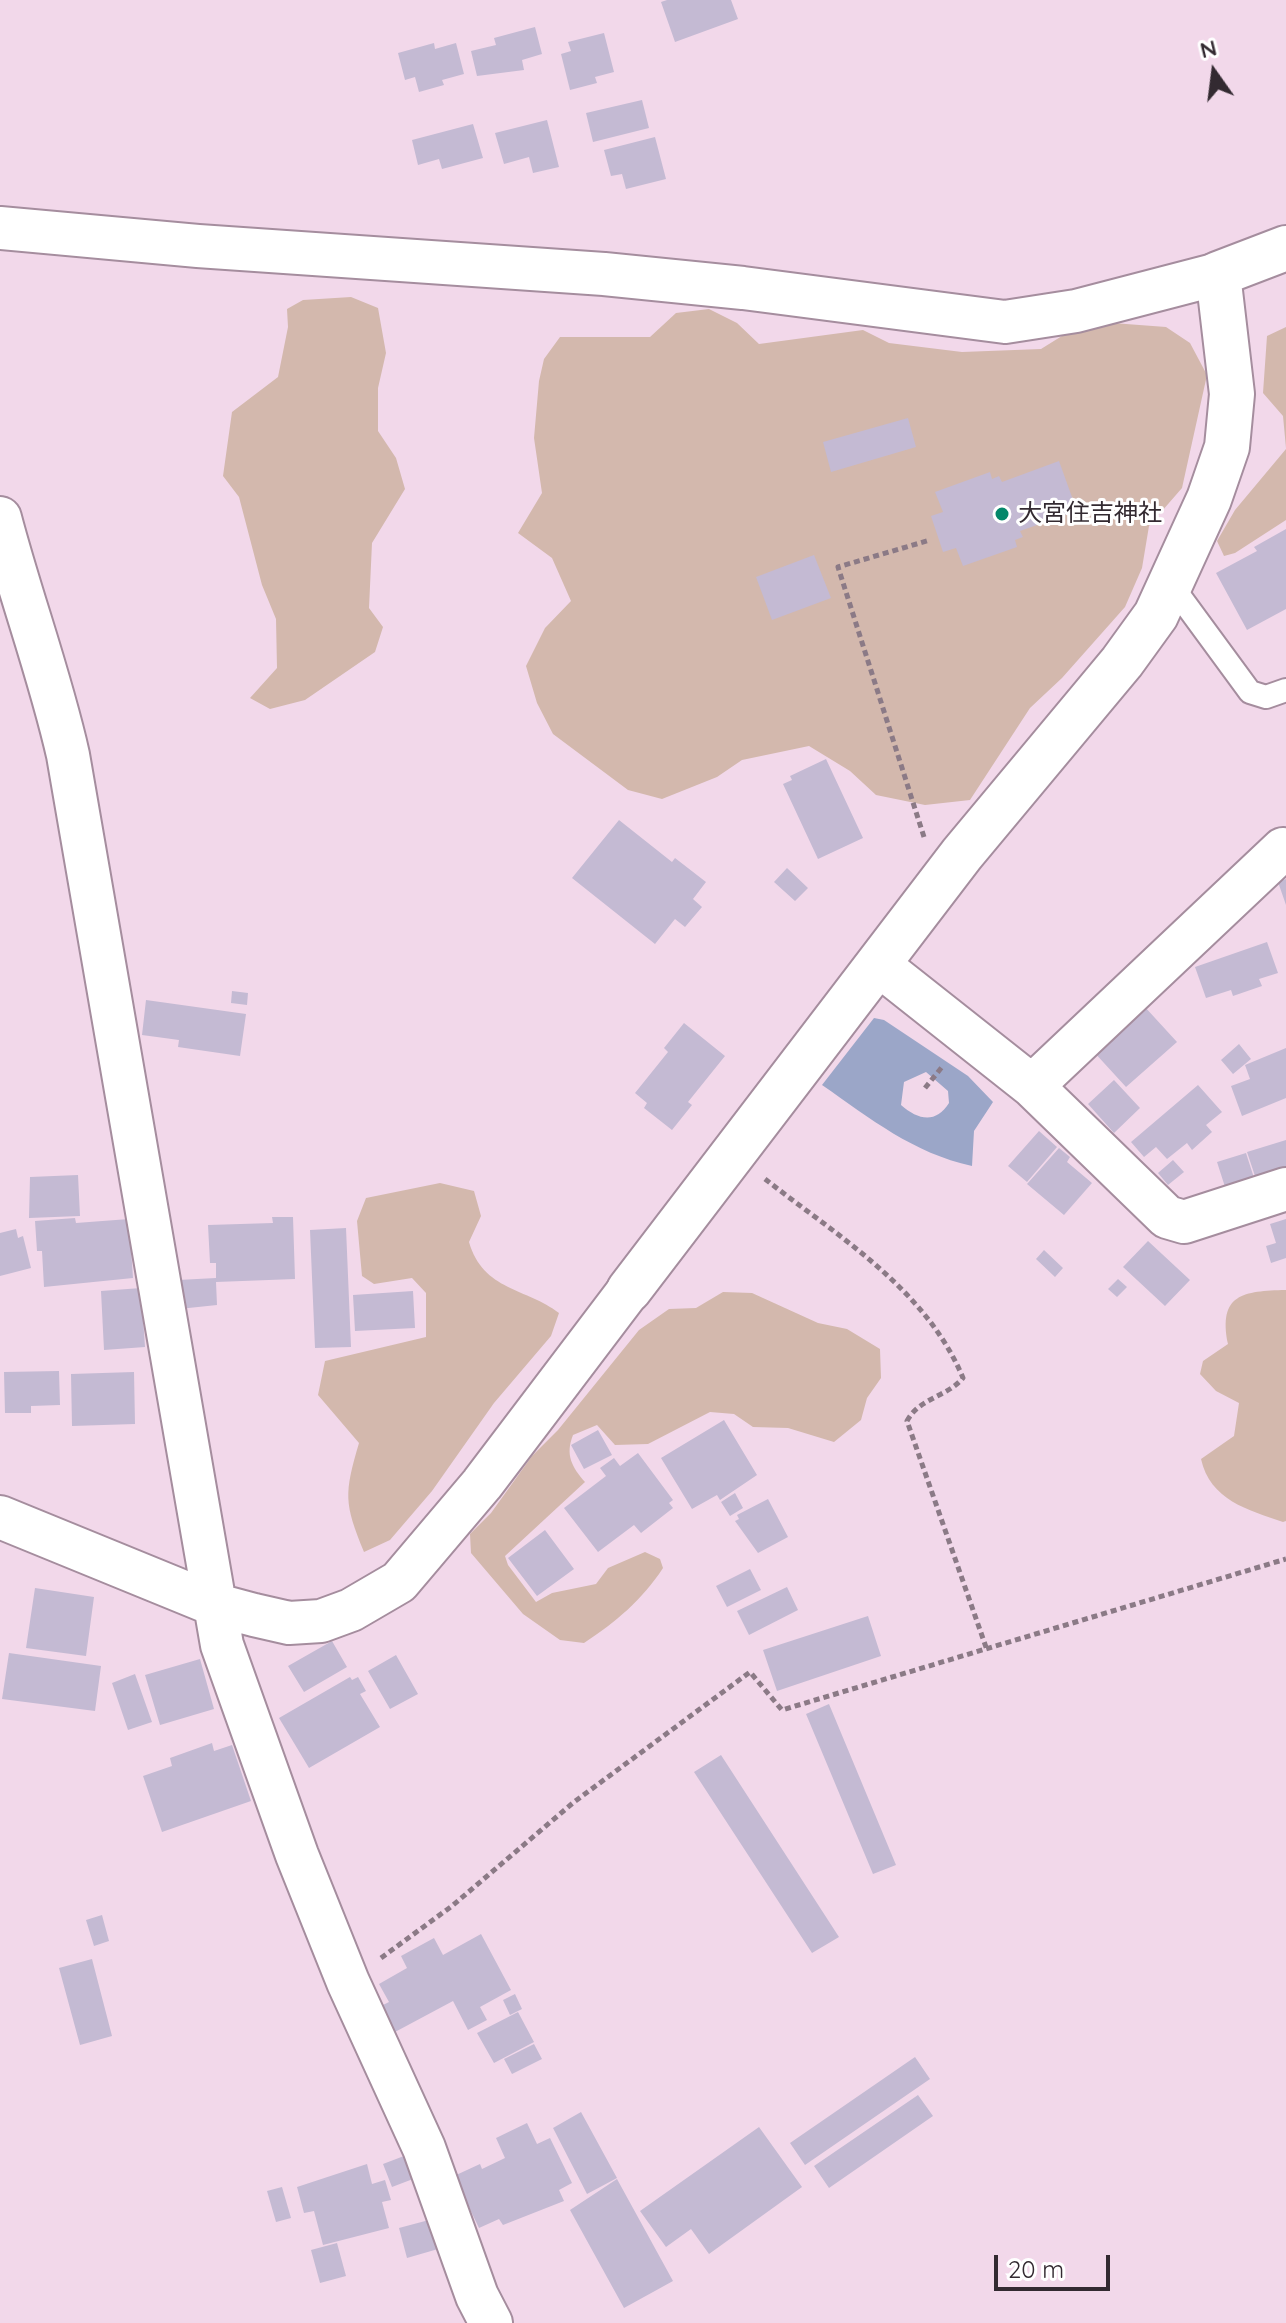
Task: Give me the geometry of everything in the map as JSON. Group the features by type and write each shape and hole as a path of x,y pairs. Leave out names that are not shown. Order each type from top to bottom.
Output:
{"street":[{"path":"0,228 198,246 620,275 1005,322 1076,311 1218,274 1286,248"},
{"path":"0,1517 213,1604 289,1623 321,1621 375,1598 399,1582 482,1484 962,854 1122,662 1156,615 1209,499 1227,447 1232,394 1218,274"},
{"path":"0,518 24,608 55,696 68,755 134,1122 222,1645 291,1840 348,1982 424,2148 477,2296 491,2323"},
{"path":"1032,1086 1283,849"},
{"path":"879,965 1032,1086 1167,1217 1184,1222 1286,1189"}],"lane":[{"path":"1170,583 1250,692 1266,697 1286,690"}],"path":[{"path":"929,853 838,567 930,540"},
{"path":"925,1088 945,1064"},
{"path":"733,1154 885,1273 940,1330 963,1378 956,1386 914,1409 907,1421 987,1650"},
{"path":"348,1982 452,1906 574,1802 750,1672 782,1710 1286,1559"}],"shaded area":[{"path":"351,297 378,308 386,353 378,388 378,431 396,458 405,489 372,543 369,608 383,627 375,652 305,700 270,709 250,698 277,668 276,619 262,585 239,497 223,476 232,412 278,377 288,327 287,309 303,300"},
{"path":"709,309 737,323 759,344 863,330 889,343 962,352 1041,349 1086,321 1166,327 1190,343 1207,375 1182,488 1149,526 1142,568 1125,607 1062,678 1030,708 970,800 925,805 876,795 850,771 809,746 742,760 717,777 662,799 628,790 553,734 537,703 526,666 545,628 571,601 552,558 518,533 542,493 534,438 544,359 560,337 650,337 676,313"},
{"path":"1286,327 1286,448 1283,416 1263,393 1267,336"},
{"path":"1286,449 1286,520 1235,553 1224,556 1217,541 1235,510"},
{"path":"440,1183 474,1191 481,1216 469,1242 484,1270 507,1286 559,1313 551,1336 494,1403 432,1491 390,1540 364,1552 348,1498 359,1443 318,1395 325,1361 426,1337 426,1293 412,1278 374,1284 362,1276 357,1221 366,1198"},
{"path":"1286,1290 1286,1521 1283,1522 1232,1501 1222,1494 1206,1473 1201,1459 1234,1436 1239,1403 1216,1391 1200,1374 1203,1361 1228,1344 1227,1315 1237,1299 1246,1294"},
{"path":"723,1292 752,1293 818,1323 847,1329 880,1349 881,1378 867,1398 861,1420 834,1442 788,1428 753,1427 734,1414 710,1412 648,1444 615,1445 597,1425 573,1435 571,1460 585,1482 505,1556 508,1565 536,1602 552,1593 596,1584 608,1568 645,1552 660,1559 663,1568 637,1600 596,1635 584,1643 560,1640 523,1614 471,1553 470,1534 491,1513 532,1456 558,1430 639,1330 669,1309 696,1308"}],"water":[{"path":"874,1018 884,1020 968,1076 993,1102 974,1131 972,1166 912,1144 822,1085","holes":["926,1072 948,1091 949,1103 933,1117 914,1114 901,1105 904,1082"]}],"building":[{"path":"731,0 738,19 675,42 661,2"},
{"path":"535,27 542,54 522,60 524,70 477,76 471,51 496,45 494,38"},
{"path":"604,33 614,72 595,77 597,83 570,90 561,54 571,51 568,42"},
{"path":"434,43 435,49 456,43 464,74 442,80 444,85 419,92 415,77 405,80 398,53"},
{"path":"642,100 649,128 593,142 586,113"},
{"path":"547,120 559,167 533,173 529,157 504,164 495,133"},
{"path":"473,124 483,158 442,169 439,159 418,165 412,140"},
{"path":"655,137 666,179 626,189 622,174 611,176 604,150"},
{"path":"908,418 916,447 831,472 823,442"},
{"name":"大宮住吉神社","path":"1059,461 1077,511 1020,531 1023,537 1015,540 1017,547 963,566 956,548 943,552 931,516 943,512 935,492 990,472 992,479 999,476 1002,482"},
{"path":"1286,529 1286,609 1247,630 1216,573 1257,551 1254,547"},
{"path":"814,555 831,598 772,620 756,577"},
{"path":"826,759 863,838 818,859 783,784 792,780 790,776"},
{"path":"619,820 672,862 675,858 706,882 693,899 702,907 685,927 675,919 655,944 572,878"},
{"path":"787,868 808,888 795,901 774,882"},
{"path":"1286,879 1286,905 1278,882"},
{"path":"1267,942 1278,973 1259,979 1262,986 1233,996 1231,990 1206,998 1195,967"},
{"path":"232,991 248,993 247,1005 231,1003"},
{"path":"146,1000 246,1014 240,1056 178,1047 179,1040 142,1035"},
{"path":"1144,1006 1177,1042 1126,1087 1093,1051"},
{"path":"684,1023 725,1056 688,1102 692,1105 672,1130 644,1108 647,1103 635,1093 668,1052 664,1048"},
{"path":"1239,1044 1251,1059 1233,1074 1221,1060"},
{"path":"1286,1048 1286,1098 1242,1116 1231,1086 1250,1079 1245,1065"},
{"path":"1114,1080 1140,1108 1114,1133 1088,1104"},
{"path":"1198,1085 1222,1112 1206,1125 1212,1132 1192,1150 1187,1143 1167,1159 1156,1147 1144,1157 1131,1142"},
{"path":"1039,1131 1057,1147 1027,1182 1008,1166"},
{"path":"1286,1140 1286,1170 1256,1179 1247,1152"},
{"path":"1059,1148 1070,1157 1067,1162 1092,1183 1064,1215 1027,1184"},
{"path":"1246,1153 1255,1181 1226,1190 1217,1162"},
{"path":"1173,1160 1184,1172 1168,1185 1158,1173"},
{"path":"78,1175 80,1216 29,1218 30,1177"},
{"path":"272,1217 293,1217 295,1279 216,1282 217,1305 179,1309 178,1280 216,1278 216,1263 210,1263 208,1225 273,1223"},
{"path":"75,1218 76,1223 129,1219 133,1278 44,1287 42,1251 37,1251 35,1221"},
{"path":"1286,1219 1286,1258 1271,1263 1266,1246 1276,1243 1270,1224"},
{"path":"346,1228 351,1347 315,1348 310,1230"},
{"path":"16,1229 18,1238 23,1236 31,1268 0,1276 0,1233"},
{"path":"1148,1241 1190,1280 1165,1306 1123,1267"},
{"path":"1044,1250 1063,1268 1055,1277 1036,1259"},
{"path":"1118,1279 1127,1287 1117,1297 1108,1289"},
{"path":"141,1288 145,1347 104,1350 101,1291"},
{"path":"413,1291 415,1328 355,1331 353,1295"},
{"path":"59,1371 60,1405 31,1406 31,1413 5,1413 4,1372"},
{"path":"134,1372 135,1424 72,1426 71,1374"},
{"path":"724,1420 757,1475 720,1500 717,1495 692,1509 661,1458"},
{"path":"598,1430 612,1455 584,1469 571,1445"},
{"path":"638,1453 673,1500 669,1503 673,1508 641,1533 634,1525 598,1552 564,1508 606,1476 600,1468 614,1458 620,1466"},
{"path":"735,1493 743,1508 730,1516 721,1502"},
{"path":"768,1499 788,1537 758,1553 735,1521 739,1519 737,1515"},
{"path":"545,1530 574,1569 537,1596 508,1558"},
{"path":"750,1569 761,1590 727,1607 716,1586"},
{"path":"787,1587 798,1610 749,1635 737,1611"},
{"path":"35,1588 94,1597 86,1656 26,1648"},
{"path":"868,1616 881,1656 777,1691 763,1650"},
{"path":"332,1641 347,1667 304,1692 288,1666"},
{"path":"9,1653 101,1666 95,1711 2,1699"},
{"path":"396,1655 418,1694 390,1709 368,1671"},
{"path":"200,1659 214,1709 160,1725 145,1675"},
{"path":"135,1674 152,1722 128,1730 112,1683"},
{"path":"350,1677 352,1680 358,1677 366,1691 360,1694 380,1727 309,1768 279,1718"},
{"path":"829,1704 896,1865 873,1874 806,1714"},
{"path":"212,1743 214,1751 232,1745 251,1801 162,1832 143,1776 172,1766 170,1758"},
{"path":"721,1755 839,1937 812,1953 694,1772"},
{"path":"102,1915 109,1941 94,1946 86,1920"},
{"path":"481,1934 511,1990 480,2007 487,2020 468,2030 453,2001 395,2032 381,2006 389,2002 379,1984 407,1968 401,1956 434,1938 443,1955"},
{"path":"92,1959 112,2036 80,2045 59,1968"},
{"path":"515,1994 522,2009 510,2015 503,2000"},
{"path":"518,2012 534,2042 494,2063 477,2033"},
{"path":"534,2044 542,2059 512,2074 504,2059"},
{"path":"915,2057 930,2079 805,2165 790,2143"},
{"path":"918,2095 933,2116 829,2188 814,2166"},
{"path":"581,2112 617,2178 587,2194 553,2128"},
{"path":"527,2123 537,2144 550,2138 572,2183 559,2190 564,2201 503,2225 499,2219 479,2228 454,2176 480,2164 482,2169 505,2158 496,2138"},
{"path":"759,2127 802,2187 709,2254 691,2229 666,2247 640,2211"},
{"path":"404,2156 413,2179 392,2187 383,2164"},
{"path":"367,2164 372,2184 385,2180 391,2200 382,2202 389,2228 323,2245 314,2211 304,2213 297,2187"},
{"path":"617,2179 673,2281 624,2308 570,2210"},
{"path":"282,2187 291,2218 276,2222 267,2191"},
{"path":"429,2220 438,2249 407,2258 399,2228"},
{"path":"337,2243 346,2276 320,2283 311,2250"}],"place":[{"name":"大宮住吉神社","path":"1002,514"}]}
